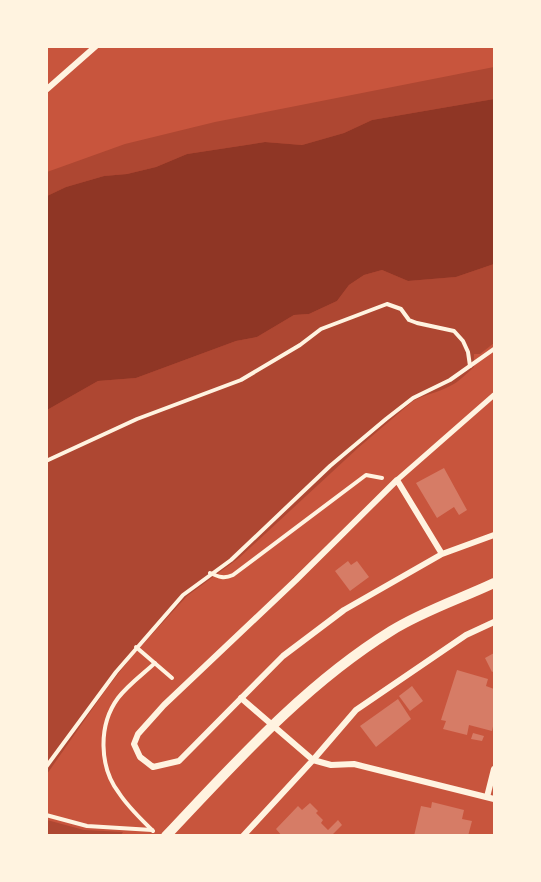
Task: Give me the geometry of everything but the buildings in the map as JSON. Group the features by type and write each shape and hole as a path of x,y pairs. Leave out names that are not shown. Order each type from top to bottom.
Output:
{"street":[{"path":"46,90 96,46"},
{"path":"495,395 397,480 164,705 138,734 134,744 140,758 153,767 179,761 283,656 344,610 442,554 495,535"},
{"path":"397,480 442,554"},
{"path":"166,836 280,717 327,677 392,631 495,583"},
{"path":"243,836 356,710 466,635 495,622"},
{"path":"242,698 313,760 331,765 354,764 491,798 495,769"}],"path":[{"path":"46,461 137,419 241,380 300,345 321,328 387,304 400,309 409,320 454,331 463,341 468,352 470,367"},
{"path":"46,767 116,672 183,595 210,573 231,560 330,466 386,418 413,398 450,380 495,349"},
{"path":"210,573 227,578 233,575 366,475"},
{"path":"136,647 160,668"},
{"path":"46,815 87,826 152,830"}],"shaded area":[{"path":"494,67 494,99 372,120 344,133 302,145 265,142 187,154 156,167 127,174 104,176 66,187 47,196 47,172 125,144 215,122"},
{"path":"494,99 494,264 456,277 408,281 382,270 364,275 349,285 337,301 309,314 294,315 257,337 236,341 136,378 98,381 47,410 47,196 66,187 104,176 127,174 156,167 187,154 265,142 302,145 344,133 372,120"},
{"path":"494,264 494,343 480,354 474,354 474,367 453,384 413,401 358,448 239,558 187,596 133,655 107,688 47,774 47,410 98,381 136,378 236,341 257,337 294,315 309,314 337,301 349,285 364,275 382,270 408,281 456,277"},
{"path":"47,820 84,830 123,832 120,836 47,835"}]}
